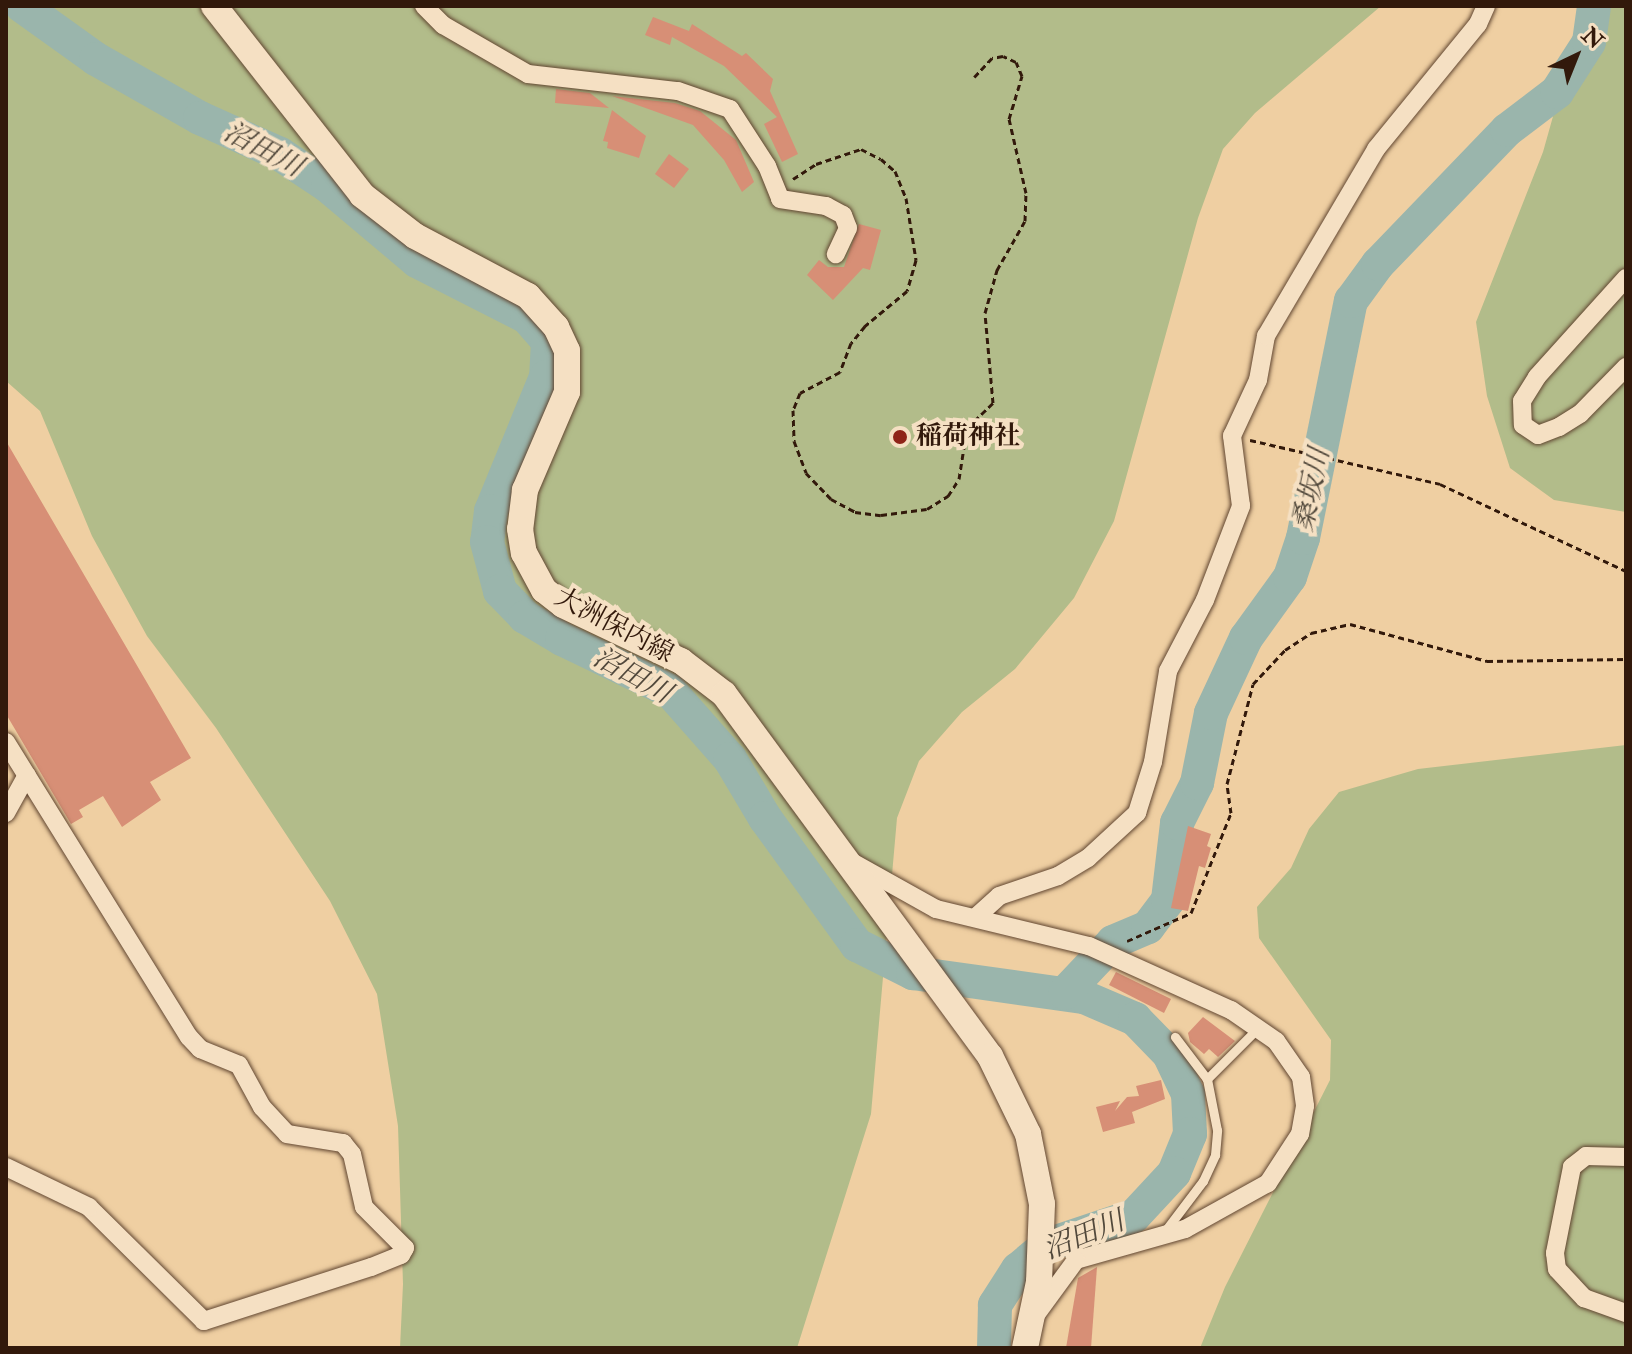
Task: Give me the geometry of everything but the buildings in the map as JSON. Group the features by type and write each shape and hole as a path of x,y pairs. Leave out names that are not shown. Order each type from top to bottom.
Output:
{"main road":[{"name":"大洲保内線","path":"214,6 362,195 415,236 528,296 547,314 567,351 567,392 521,509 524,553 533,573 563,605 705,676 751,723 990,1056 1028,1134 1045,1232 1025,1348"}],"street":[{"path":"424,6 443,25 528,74 678,91 730,109 767,166 780,199 795,205 826,206 843,215 848,228 836,254"},
{"path":"976,917 999,896 1058,876 1088,858 1137,813 1153,762 1168,671 1205,600 1241,506 1243,486 1232,436 1258,380 1266,336 1320,238 1376,149 1478,24 1486,6"},
{"path":"1626,278 1537,377 1522,401 1523,425 1538,435 1559,427 1580,414 1626,367"},
{"path":"6,742 189,1037 200,1049 239,1065 262,1107 287,1134 343,1143 352,1154 364,1207 405,1248 401,1255 371,1267 204,1321 89,1207 6,1167"},
{"path":"6,813 27,775"},
{"path":"849,861 936,909 976,917 1107,955 1231,1010 1276,1041 1301,1077 1305,1106 1300,1134 1268,1183 1185,1229 1076,1260 1032,1319"},
{"path":"1626,1157 1586,1156 1572,1167 1555,1253 1557,1269 1584,1298 1626,1313"}],"lane":[{"path":"1207,1079 1258,1028"},
{"path":"1163,1234 1186,1207 1215,1155 1216,1108 1207,1079 1175,1037"}],"path":[{"path":"776,190 816,164 861,149 895,171 913,220 914,275 907,291 851,343 840,372 800,393 793,410 794,441 806,473 831,499 855,512 881,515 927,509 948,496 959,479 967,428 993,403 985,313 997,270 1025,221 1026,193 1009,119 1022,76 1016,62 1003,56 992,58 974,77"},
{"path":"1232,436 1440,484 1626,571"},
{"path":"1107,955 1191,913 1227,827 1227,784 1253,684 1285,650 1311,633 1350,624 1487,661 1626,659"}],"green space":[{"path":"6,6 1381,6 1255,113 1223,149 1198,218 1114,521 1074,598 1015,669 962,712 919,761 897,818 871,1114 797,1348 400,1348 403,1284 398,1126 377,994 330,901 216,728 147,636 92,536 40,411 6,381"},
{"path":"1584,6 1626,6 1626,512 1554,500 1510,468 1487,396 1476,322 1543,152"},
{"path":"1626,745 1626,1348 1200,1348 1225,1287 1330,1080 1331,1040 1259,938 1257,907 1291,868 1309,829 1339,792 1418,769"}],"waterway":[{"name":"沼田川","path":"22,6 96,59 200,118 280,154 328,186 417,261 527,317 548,341 546,377 491,511 487,542 500,591 525,617 562,639 670,691 730,759 765,818 857,945 913,973 1084,997 1135,1019 1169,1054 1188,1094 1190,1134 1174,1173 1134,1216 1047,1245 1018,1269 995,1305 994,1348"},
{"name":"桑坂川","path":"1065,993 1113,942 1148,927 1168,900 1177,823 1197,783 1211,713 1246,638 1290,577 1303,538 1351,301 1378,264 1507,130 1557,92 1589,42 1594,6"}],"place":[{"name":"稲荷神社","path":"900,437"}]}
